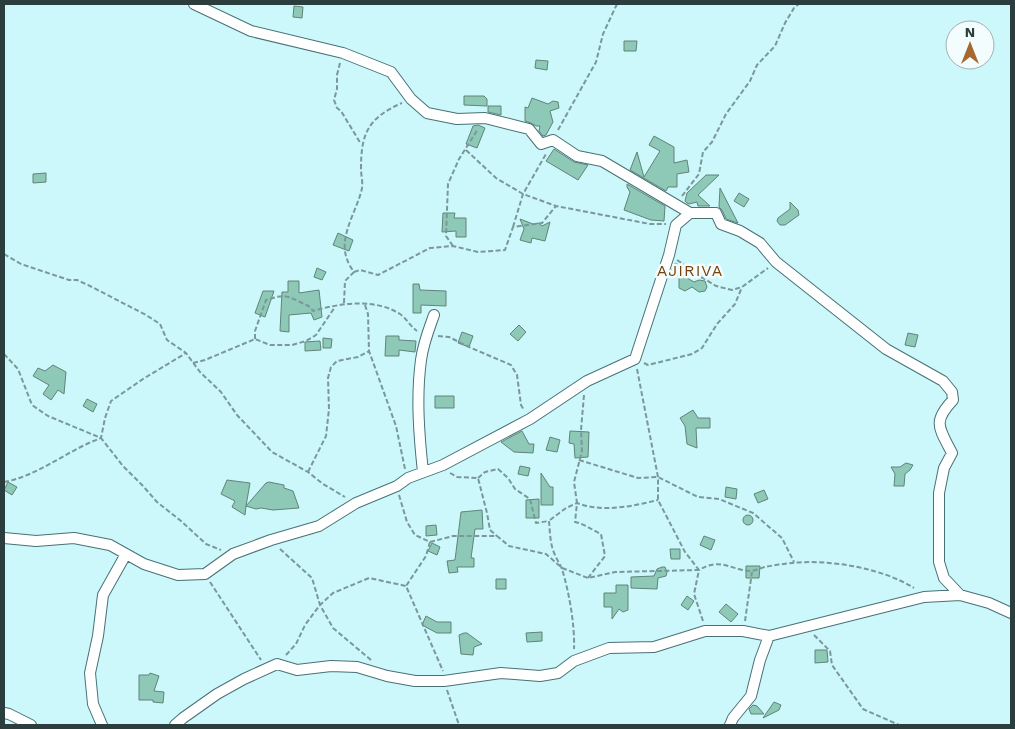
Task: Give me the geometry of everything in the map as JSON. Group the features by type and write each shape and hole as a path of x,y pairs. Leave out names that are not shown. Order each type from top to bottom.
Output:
{"street":[{"path":"194,4 251,30 343,53 391,72 411,99 427,113 456,119 484,118 529,129 541,144 554,140 577,156 602,161 690,213 716,213 720,224 740,232 760,244 776,262 886,349 943,381 952,392 953,400 943,411 939,419 939,428 952,453 944,468 938,493 939,562 944,578 960,595"},
{"path":"4,538 36,541 74,538 110,545 144,564 178,575 205,574 233,554 271,540 319,526 356,503 397,486 408,478 443,465 530,419 586,381 635,359 669,254 676,225 690,213"},
{"path":"423,472 418,420 421,359 434,315"},
{"path":"102,725 93,704 90,673 104,595 126,554"},
{"path":"175,725 217,694 277,664 297,670 331,666 357,666 387,676 415,681 444,681 501,673 540,676 558,673 574,661 609,648 654,647 704,631 743,631 769,636 924,598 960,595 989,603 1011,613"},
{"path":"730,725 733,718 751,696 760,660 769,636"},
{"path":"4,713 31,725"}],"path":[{"path":"344,303 345,281 354,272 360,270 378,275 430,248 454,246 478,252 504,250 523,194 554,140 574,98 596,62 603,34 616,4"},
{"path":"681,197 699,174 703,152 712,142 726,114 750,81 757,65 775,46 785,23 794,8 799,4"},
{"path":"343,53 336,75 337,89 334,100 337,108 341,111 361,144"},
{"path":"354,272 346,257 345,243 362,187 361,144 374,120 388,110 411,99"},
{"path":"454,246 446,236 448,184 459,159 484,118"},
{"path":"466,150 496,178 523,194 556,206 650,224 676,225"},
{"path":"513,227 542,222 556,206"},
{"path":"4,254 21,264 68,280 77,280 160,324 167,340 186,353 193,364 211,381 237,415 272,452 308,472 323,484 356,503"},
{"path":"669,254 686,266 691,273 716,286 732,290 742,288 776,262"},
{"path":"635,359 648,364 692,354 702,348 718,324 735,304 742,288"},
{"path":"255,339 255,332 266,300 277,297 290,296 309,305 313,311 344,303 386,306 408,320 414,330 427,335 450,337 511,366 517,375 521,405 530,419"},
{"path":"365,305 368,314 369,351 396,426 408,478"},
{"path":"193,364 255,339 270,345 292,345 306,342 316,335 336,306"},
{"path":"308,472 326,436 329,409 328,378 331,367 338,361 358,357 369,351"},
{"path":"101,438 104,418 111,401 186,353"},
{"path":"4,354 18,369 32,405 48,416 101,438 123,466 156,502 181,521 206,544 233,554"},
{"path":"635,359 658,476 658,500 685,552 700,570"},
{"path":"586,381 581,430 582,451 574,482 577,503 575,522 586,524 595,532 601,534 605,556 588,578"},
{"path":"4,482 16,480 40,469 84,444 101,438"},
{"path":"579,460 638,478 658,476 698,497 719,499 753,512 782,538 794,562"},
{"path":"443,465 446,471 456,477 478,478 485,472 498,469 503,472 515,489 530,499 536,523 550,521 566,508 577,503 586,507 612,507 629,506 658,500"},
{"path":"478,478 488,513 490,530 509,546 546,554 562,568 588,578 615,572 700,570 710,564 727,565 752,571 767,566 794,562 838,564 869,570 904,581 916,589 924,598"},
{"path":"397,486 407,522 415,535 430,542 453,536 497,536"},
{"path":"550,521 554,553 562,568 573,630 574,661"},
{"path":"271,540 312,578 320,605 333,628 383,670 387,676"},
{"path":"406,586 426,556 430,542"},
{"path":"700,570 694,594 704,631"},
{"path":"743,631 752,571"},
{"path":"205,574 262,661 277,664 296,644 304,625 320,605 333,593 369,578 406,586"},
{"path":"406,586 443,670 444,681 459,725"},
{"path":"807,627 830,651 832,665 863,709 899,725"}],"building":[{"path":"294,6 303,7 302,18 293,17"},
{"path":"624,41 637,41 636,51 624,51"},
{"path":"536,60 548,61 547,70 535,68"},
{"path":"464,96 484,96 487,99 487,106 464,105"},
{"path":"532,98 548,104 553,101 558,102 559,108 550,111 553,122 546,135 543,136 539,131 540,126 525,121 525,107 528,108"},
{"path":"488,106 501,106 501,115 488,112"},
{"path":"478,125 485,128 477,148 466,144 473,126"},
{"path":"654,136 674,147 674,163 687,160 689,172 677,174 677,187 668,187 666,191 630,170 637,152 644,177 660,151 649,145"},
{"path":"554,149 574,162 588,165 578,180 546,161"},
{"path":"46,173 46,182 33,183 33,174"},
{"path":"706,175 719,175 698,195 710,206 698,206 697,202 687,203 685,201 687,193"},
{"path":"627,184 665,206 664,221 651,220 624,210 630,192"},
{"path":"720,188 738,223 726,219 719,207"},
{"path":"739,193 749,199 744,207 734,201"},
{"path":"790,202 798,210 799,215 785,225 780,225 777,221 778,218 790,209"},
{"path":"443,213 455,213 454,218 466,218 466,237 456,237 456,231 442,232"},
{"path":"520,219 533,224 539,223 542,226 550,222 545,241 532,238 531,243 520,240 524,229"},
{"path":"338,233 353,240 349,251 333,245"},
{"path":"675,263 686,268 682,275 694,282 699,280 705,281 707,287 705,291 699,292 692,287 685,291 679,288 679,276 671,272"},
{"path":"317,268 326,272 322,280 314,277"},
{"path":"288,281 299,281 299,293 319,290 322,317 314,320 311,313 289,315 289,332 280,331 282,292 288,292"},
{"path":"413,284 419,284 420,290 446,291 446,306 421,305 421,313 413,313"},
{"path":"263,291 274,291 265,317 255,313"},
{"path":"519,325 526,332 518,341 510,334"},
{"path":"462,332 473,336 469,347 458,343"},
{"path":"908,333 918,335 915,347 905,345"},
{"path":"386,336 399,336 399,340 416,341 415,352 399,350 399,356 385,356"},
{"path":"323,338 332,339 331,348 323,348"},
{"path":"320,341 321,350 305,351 305,342"},
{"path":"53,365 66,372 64,394 58,390 51,400 43,394 49,385 33,376 38,368 45,371"},
{"path":"435,396 454,396 454,408 435,408"},
{"path":"87,399 97,404 93,412 83,406"},
{"path":"693,410 698,418 710,418 710,428 696,428 697,448 687,444 685,426 680,418"},
{"path":"522,431 529,444 534,444 533,453 514,452 501,442"},
{"path":"570,431 589,432 588,457 575,458 574,444 569,443"},
{"path":"550,437 560,440 557,452 546,450"},
{"path":"906,463 913,465 905,474 904,486 894,486 895,474 891,467 900,467"},
{"path":"520,466 530,468 528,476 518,474"},
{"path":"541,473 550,487 553,487 553,505 541,505"},
{"path":"227,480 250,483 245,515 232,507 235,501 221,494"},
{"path":"8,482 17,487 12,495 4,490"},
{"path":"269,482 284,485 284,488 293,491 299,508 273,510 256,509 246,506"},
{"path":"726,487 737,489 736,499 725,497"},
{"path":"764,490 768,499 758,503 754,494"},
{"path":"539,499 539,518 526,518 526,500"},
{"path":"482,510 483,529 475,529 471,558 474,558 474,567 457,567 458,572 449,573 447,561 455,560 461,512"},
{"path":"746,515 750,515 753,520 752,524 746,525 743,522 743,518"},
{"path":"436,525 437,535 426,536 426,526"},
{"path":"704,536 715,540 711,550 700,545"},
{"path":"432,543 440,547 437,555 428,551"},
{"path":"670,549 680,549 680,559 671,559"},
{"path":"746,566 760,566 759,578 746,578"},
{"path":"665,567 667,572 666,576 658,578 657,589 631,588 631,577 654,576 657,569"},
{"path":"496,579 506,579 506,589 496,589"},
{"path":"616,585 628,585 628,610 623,612 619,609 612,619 612,607 604,607 604,593 616,593"},
{"path":"687,596 694,601 688,610 681,605"},
{"path":"726,604 738,614 731,622 719,612"},
{"path":"426,616 437,622 451,622 451,633 437,633 422,625"},
{"path":"542,632 542,641 527,642 526,633"},
{"path":"467,633 482,644 474,647 473,655 461,654 459,635"},
{"path":"815,650 827,650 828,662 815,663"},
{"path":"150,673 159,676 154,691 164,692 163,703 153,702 153,700 139,700 139,675 149,675"},
{"path":"774,702 781,705 779,710 763,718"},
{"path":"753,705 757,706 764,714 751,714 749,709"}],"district":[{"name":"AJIRIVA","path":"690,270"}]}
